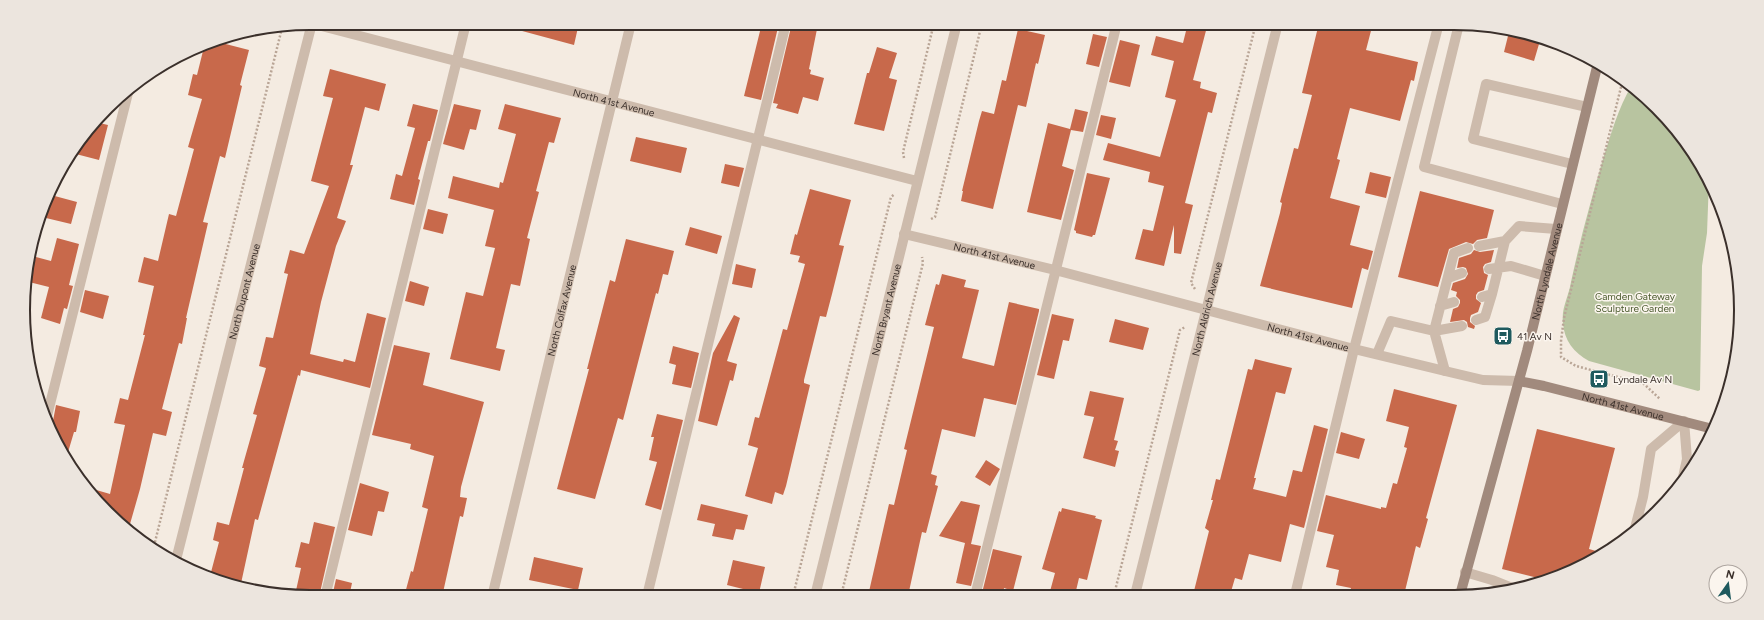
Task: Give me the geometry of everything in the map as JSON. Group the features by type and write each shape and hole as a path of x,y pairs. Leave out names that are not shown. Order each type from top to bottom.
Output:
{"street":[{"name":"North Dupont Avenue","path":"177,556 309,30"},
{"name":"North 41st Avenue","path":"338,30 918,181"},
{"path":"327,590 464,30"},
{"name":"North Colfax Avenue","path":"494,590 629,30"},
{"path":"648,590 784,30"},
{"name":"North Bryant Avenue","path":"816,590 954,30"},
{"path":"976,590 1115,30"},
{"name":"North Aldrich Avenue","path":"1136,590 1276,30"},
{"path":"1296,590 1354,349 1437,30"},
{"path":"1457,30 1424,167 1562,204"},
{"name":"North Lyndale Avenue","path":"1461,590 1519,381 1596,69"},
{"path":"1572,164 1473,139 1486,84 1587,107"},
{"path":"49,410 127,98"},
{"path":"1476,320 1485,317 1487,295 1494,268 1505,241 1519,226 1556,229"},
{"name":"North 41st Avenue","path":"904,234 1055,270 1354,349 1445,371 1483,380 1519,381 1708,428"},
{"path":"1480,246 1505,241"},
{"path":"1445,371 1434,331 1454,253 1468,248"},
{"path":"1494,268 1511,266 1545,276"},
{"path":"1448,278 1462,273"},
{"path":"1440,306 1454,302"},
{"path":"1376,354 1391,321 1434,331 1462,326"},
{"path":"1684,421 1687,459 1686,468"},
{"path":"1636,523 1643,497 1651,449 1684,421"},
{"path":"1465,572 1506,586"}],"path":[{"path":"904,158 903,152 932,30"},
{"path":"931,219 935,217 980,30"},
{"path":"1195,289 1192,283 1254,30"},
{"path":"155,543 281,32"},
{"path":"1621,86 1564,318 1561,341 1561,357 1576,366 1644,384"},
{"path":"794,590 891,197 895,194"},
{"path":"842,590 923,262 922,257"},
{"path":"1115,590 1180,330 1186,327"}],"green space":[{"name":"Camden Gateway Sculpture Garden","path":"1628,91 1639,99 1665,125 1687,154 1708,193 1707,233 1702,266 1700,390 1698,391 1589,361 1574,350 1565,335 1563,318 1564,307 1574,266 1603,159 1615,121"}],"building":[{"path":"518,30 577,30 574,45"},
{"path":"760,30 777,30 761,100 744,96"},
{"path":"790,30 817,30 809,69 811,70 810,74 824,78 818,101 803,97 798,114 776,108 778,104 773,103"},
{"path":"1018,30 1045,35 1038,64 1036,63 1026,107 1018,105 993,209 961,201 962,191 982,111 994,114 1002,80 1006,81"},
{"path":"1186,30 1206,30 1193,80 1201,82 1200,88 1217,93 1212,113 1208,112 1185,203 1193,205 1181,254 1174,253 1174,225 1164,266 1135,259 1143,229 1153,231 1164,186 1148,182 1150,172 1103,160 1108,143 1160,157 1176,100 1165,97 1174,61 1151,55 1156,36 1183,43"},
{"path":"1317,30 1371,30 1366,50 1418,62 1414,81 1411,80 1400,121 1350,108 1337,159 1340,160 1330,198 1360,206 1350,245 1373,251 1368,270 1362,268 1352,308 1260,286 1280,213 1282,203 1280,202 1294,148 1298,149 1312,95 1302,93"},
{"path":"1093,34 1107,37 1099,67 1086,64"},
{"path":"1508,36 1538,43 1534,61 1504,52"},
{"path":"1120,40 1140,45 1130,87 1109,82"},
{"path":"225,44 249,50 225,158 220,156 203,222 208,223 186,318 182,344 179,343 162,409 172,412 166,436 153,433 130,524 125,521 95,490 110,494 125,425 114,423 120,398 128,400 145,335 143,335 154,286 138,282 144,257 158,261 169,214 176,216 194,149 188,147 202,99 188,95 193,74 197,75 203,51"},
{"path":"877,47 897,53 889,78 897,80 884,131 854,124 867,73 869,73"},
{"path":"330,69 386,84 379,111 365,107 350,165 353,165 337,218 346,221 336,246 321,302 310,354 343,362 344,359 355,362 367,313 386,318 370,388 301,370 300,376 298,375 258,520 255,519 242,581 211,572 219,542 213,540 217,522 229,525 244,468 242,468 257,415 253,414 266,368 259,366 266,337 273,338 288,274 284,273 290,250 304,254 329,186 311,181 333,98 323,96"},
{"path":"413,104 438,110 418,179 420,180 414,205 390,199 396,174 402,176 415,128 407,126"},
{"path":"454,104 481,110 476,130 470,129 464,150 443,144"},
{"path":"505,104 561,118 554,143 549,142 536,191 539,192 527,238 530,239 520,286 511,284 496,348 505,350 500,371 450,359 466,292 483,296 495,248 485,246 494,210 448,198 453,176 499,188 500,182 503,183 516,134 498,129"},
{"path":"1075,109 1088,112 1083,132 1071,130 1062,166 1074,170 1061,220 1027,212 1048,123 1070,129"},
{"path":"1101,115 1116,118 1111,139 1096,135"},
{"path":"101,123 108,125 99,160 77,154"},
{"path":"636,137 687,148 681,173 630,161"},
{"path":"725,164 744,168 739,187 721,183"},
{"path":"1370,172 1391,177 1386,198 1365,193"},
{"path":"1087,173 1110,178 1095,235 1092,237 1076,233 1074,230"},
{"path":"810,189 851,200 839,245 844,246 826,317 820,316 804,380 804,383 810,385 786,486 783,495 775,492 772,504 745,496 758,448 748,445 755,417 759,418 783,329 787,330 805,264 798,262 800,256 790,254"},
{"path":"1420,191 1494,210 1487,238 1477,240 1473,244 1466,242 1449,249 1438,287 1398,277"},
{"path":"54,196 77,202 71,224 46,218"},
{"path":"428,209 448,214 443,234 423,229"},
{"path":"690,227 722,236 717,254 685,245"},
{"path":"57,238 79,244 69,285 73,286 67,309 64,308 60,324 41,318 49,287 31,283 33,269 36,257 51,261"},
{"path":"626,239 674,251 668,275 663,274 658,294 656,293 623,420 618,418 595,499 557,489 589,369 587,369 610,280 615,282"},
{"path":"1474,250 1480,252 1494,250 1491,262 1485,264 1483,267 1484,273 1488,275 1484,290 1478,292 1476,295 1476,299 1481,303 1478,312 1471,315 1470,318 1470,322 1475,326 1474,329 1468,327 1467,322 1464,320 1450,322 1453,309 1458,307 1460,303 1460,300 1456,296 1457,292 1451,290 1453,283 1465,279 1468,274 1466,268 1457,268 1459,258 1471,254"},
{"path":"736,264 756,269 752,288 732,284"},
{"path":"942,274 966,280 964,287 979,290 962,358 994,366 1009,302 1039,309 1039,311 1016,405 984,398 975,437 942,429 931,474 937,476 935,485 938,486 926,533 922,532 909,590 869,590 889,504 894,505 907,450 904,449 934,327 925,325 936,284 939,285"},
{"path":"410,281 429,287 424,306 405,301"},
{"path":"85,290 109,296 103,319 80,312"},
{"path":"1052,314 1074,319 1069,341 1063,340 1054,379 1037,375"},
{"path":"734,315 740,318 727,361 737,364 733,381 730,380 717,426 698,421 713,353"},
{"path":"1115,319 1149,328 1143,350 1109,342"},
{"path":"394,345 430,353 423,385 484,402 461,487 460,497 467,498 463,517 460,516 444,590 406,590 411,571 413,572 428,509 422,507 434,456 410,449 411,444 372,435"},
{"path":"673,346 699,353 691,388 672,384 676,365 669,363"},
{"path":"1255,359 1292,368 1285,394 1276,392 1254,478 1256,478 1253,489 1286,497 1293,470 1302,472 1314,425 1328,429 1304,528 1290,524 1281,562 1249,554 1242,580 1235,578 1231,590 1194,590 1209,531 1205,528 1213,500 1211,500 1216,479 1220,480 1248,369 1252,370"},
{"path":"1394,389 1457,405 1426,518 1428,519 1420,548 1416,546 1405,590 1350,590 1351,588 1336,585 1339,570 1326,567 1334,535 1317,531 1326,495 1381,509 1381,507 1386,508 1393,483 1397,484 1407,448 1404,447 1409,427 1386,421"},
{"path":"1090,391 1124,398 1114,440 1118,441 1115,450 1119,451 1115,467 1083,458 1094,417 1084,415"},
{"path":"56,405 80,411 76,432 74,432 68,451 59,434 53,421"},
{"path":"657,414 683,420 661,510 645,505 657,462 649,460 654,437 651,437"},
{"path":"1537,429 1615,448 1589,549 1596,551 1561,569 1535,577 1502,569"},
{"path":"1341,432 1365,439 1359,459 1336,453"},
{"path":"986,460 1000,469 990,486 975,477"},
{"path":"360,483 389,492 384,512 378,511 372,536 348,530"},
{"path":"961,501 980,505 971,544 981,546 971,586 956,583 965,543 939,536"},
{"path":"701,504 748,515 744,530 736,529 733,540 712,536 715,524 697,520"},
{"path":"1062,508 1096,516 1095,518 1102,520 1087,580 1079,578 1076,590 1050,590 1055,573 1042,569 1059,511 1061,512"},
{"path":"314,522 335,527 321,590 296,589 301,568 295,567 301,542 309,544"},
{"path":"993,549 1022,556 1013,590 1004,588 1004,590 983,589"},
{"path":"534,557 583,568 578,590 529,580"},
{"path":"733,560 765,567 760,590 747,590 727,585"},
{"path":"336,579 352,583 350,590 334,590"}],"place":[{"name":"41 Av N","path":"1503,336"},
{"name":"Lyndale Av N","path":"1599,379"}]}
